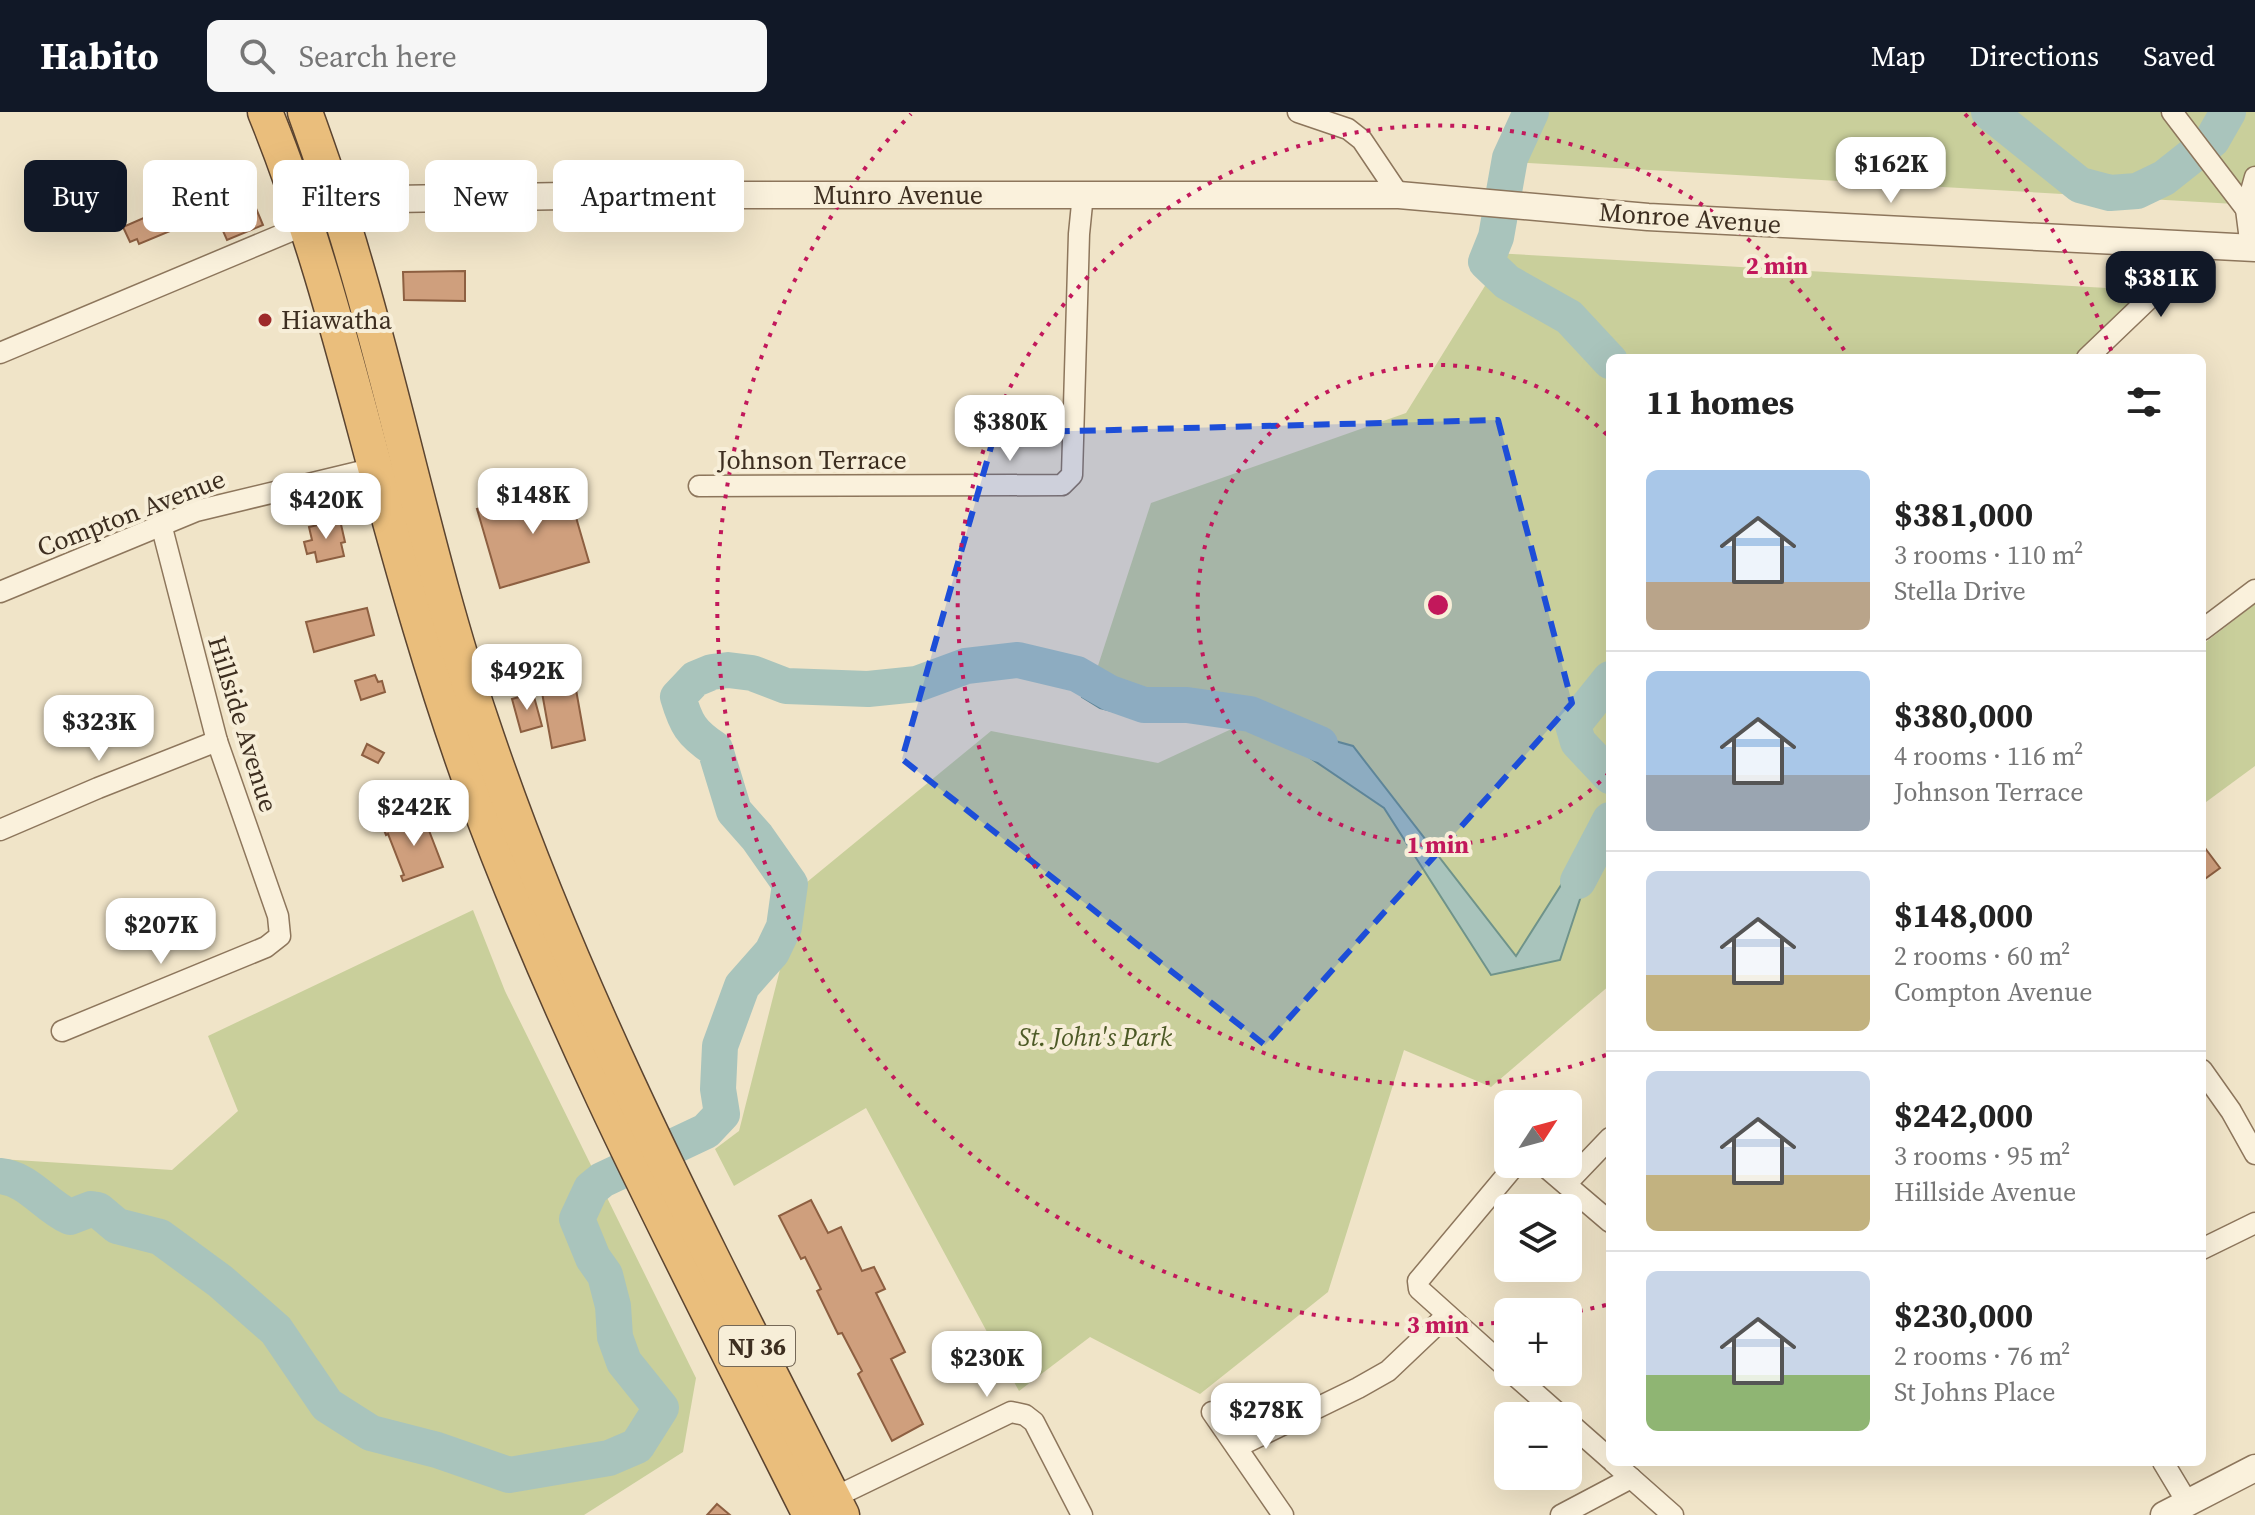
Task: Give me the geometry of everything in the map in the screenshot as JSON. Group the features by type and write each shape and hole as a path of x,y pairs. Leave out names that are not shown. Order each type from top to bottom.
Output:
{"highway":[{"name":"NJ 36","path":"265,112 282,160"},
{"name":"NJ 36","path":"305,112 322,160"},
{"name":"NJ 36","path":"307,232 346,356 430,662 521,914 560,1007 640,1144 828,1509"},
{"name":"NJ 36","path":"346,232 444,601 482,724 640,1144"}],"street":[{"path":"1298,112 1351,121 1399,195"},
{"path":"2172,112 2246,209"},
{"path":"2253,248 2246,209 2255,177"},
{"name":"Munro Avenue","path":"409,199 1083,194 1399,195 1461,200"},
{"name":"Johnson Terrace","path":"699,486 1062,485 1072,475 1079,234 1083,194"},
{"name":"Monroe Avenue","path":"1461,200 1648,217 2253,248"},
{"path":"0,353 288,232"},
{"path":"2091,354 2203,247"},
{"name":"Compton Avenue","path":"0,592 161,524 234,500 375,468"},
{"name":"Hillside Avenue","path":"62,1031 266,947 280,936 278,916 217,741 161,524"},
{"path":"2206,627 2255,590"},
{"path":"0,830 217,741"},
{"path":"2206,1076 2231,1111 2255,1154"},
{"path":"1566,1184 1606,1142"},
{"path":"1494,1357 1419,1289 1418,1281 1504,1178"},
{"path":"1559,1178 1606,1219"},
{"path":"2206,1247 2255,1223"},
{"path":"1237,1447 1388,1371 1447,1315"},
{"path":"1527,1386 1545,1402"},
{"path":"828,1509 1011,1412 1025,1415 1034,1422 1082,1515"},
{"path":"1212,1412 1283,1515"},
{"path":"1582,1435 1606,1456"},
{"path":"1617,1466 1673,1515"},
{"path":"2165,1466 2187,1502"},
{"path":"2164,1515 2255,1468"},
{"path":"1561,1515 1631,1478"}],"highlighted area":[{"path":"1498,420 1572,703 1265,1045 902,759 995,433"}],"green space":[{"path":"1524,112 2255,112 2255,201 2252,205 1513,162"},
{"path":"1494,253 2160,291 2093,354 1606,354 1606,814 1516,956 1353,746 1095,675 1151,503 1406,413 1488,281"},
{"path":"2255,604 2255,766 2206,802 2206,642"},
{"name":"St. John's Park","path":"1238,726 1291,745 1384,808 1492,975 1560,960 1606,823 1606,988 1491,1087 1404,1050 1328,1292 1200,1394 1090,1337 1019,1391 866,1108 734,1186 715,1149 739,1131 801,887 991,731 1158,763"},
{"path":"473,910 505,991 696,1378 683,1452 584,1515 0,1515 0,1159 172,1170 238,1111 208,1036"}],"water":[{"path":"1095,675 1353,746 1516,956 1606,814 1560,960 1491,975 1384,808 1291,745 1211,717 1124,714 1100,708 1082,697 1084,681"}],"building":[{"path":"257,211 263,225 257,228"},
{"path":"143,218 143,232 168,232 139,244 137,239 130,242 125,232 127,225"},
{"path":"223,232 246,232 227,240"},
{"path":"465,271 465,301 404,300 403,272"},
{"path":"566,483 589,562 500,588 477,509"},
{"path":"340,520 345,542 341,543 344,556 317,562 315,552 307,554 304,542 312,540 309,527"},
{"path":"367,608 374,635 314,652 306,622"},
{"path":"375,675 378,682 382,681 385,692 361,700 355,681"},
{"path":"570,682 570,685 575,684 585,740 552,748 541,687"},
{"path":"533,693 542,726 521,732 512,699"},
{"path":"367,744 384,753 378,763 362,755"},
{"path":"423,815 443,867 403,881 401,876 404,875 384,830"},
{"path":"2206,849 2220,868 2206,878"},
{"path":"811,1200 828,1233 841,1227 862,1271 874,1267 885,1289 876,1293 905,1352 891,1359 923,1424 892,1441 858,1374 862,1371 842,1333 838,1334 817,1291 821,1289 805,1257 801,1259 779,1216"},
{"path":"717,1504 730,1515 707,1515"}],"waterway":[{"path":"1531,112 1510,158 1496,237 1486,262 1507,282 1569,317 1606,357"},
{"path":"1989,112 2080,185 2110,193 2137,191 2164,178 2212,140 2228,112"},
{"path":"0,1176 20,1182 70,1217 91,1209 98,1210 117,1226 160,1237 220,1281 276,1330 327,1405 371,1433 437,1450 509,1475 609,1458 637,1446 661,1408 624,1362 615,1337 613,1306 605,1275 593,1258 577,1219 591,1189 602,1180 706,1131 722,1114 718,1089 720,1046 742,986 772,952 784,927 790,884 757,837 734,811 715,749 700,738 687,721 678,697 695,679 728,670 752,673 786,686 868,689 917,684 966,666 1018,660 1077,674 1110,693 1144,705 1187,705 1250,714 1320,744"},
{"path":"1606,684 1573,725 1578,742 1606,772"},
{"path":"1578,881 1606,828"}],"place":[{"name":"Hiawatha","path":"265,320"}]}
